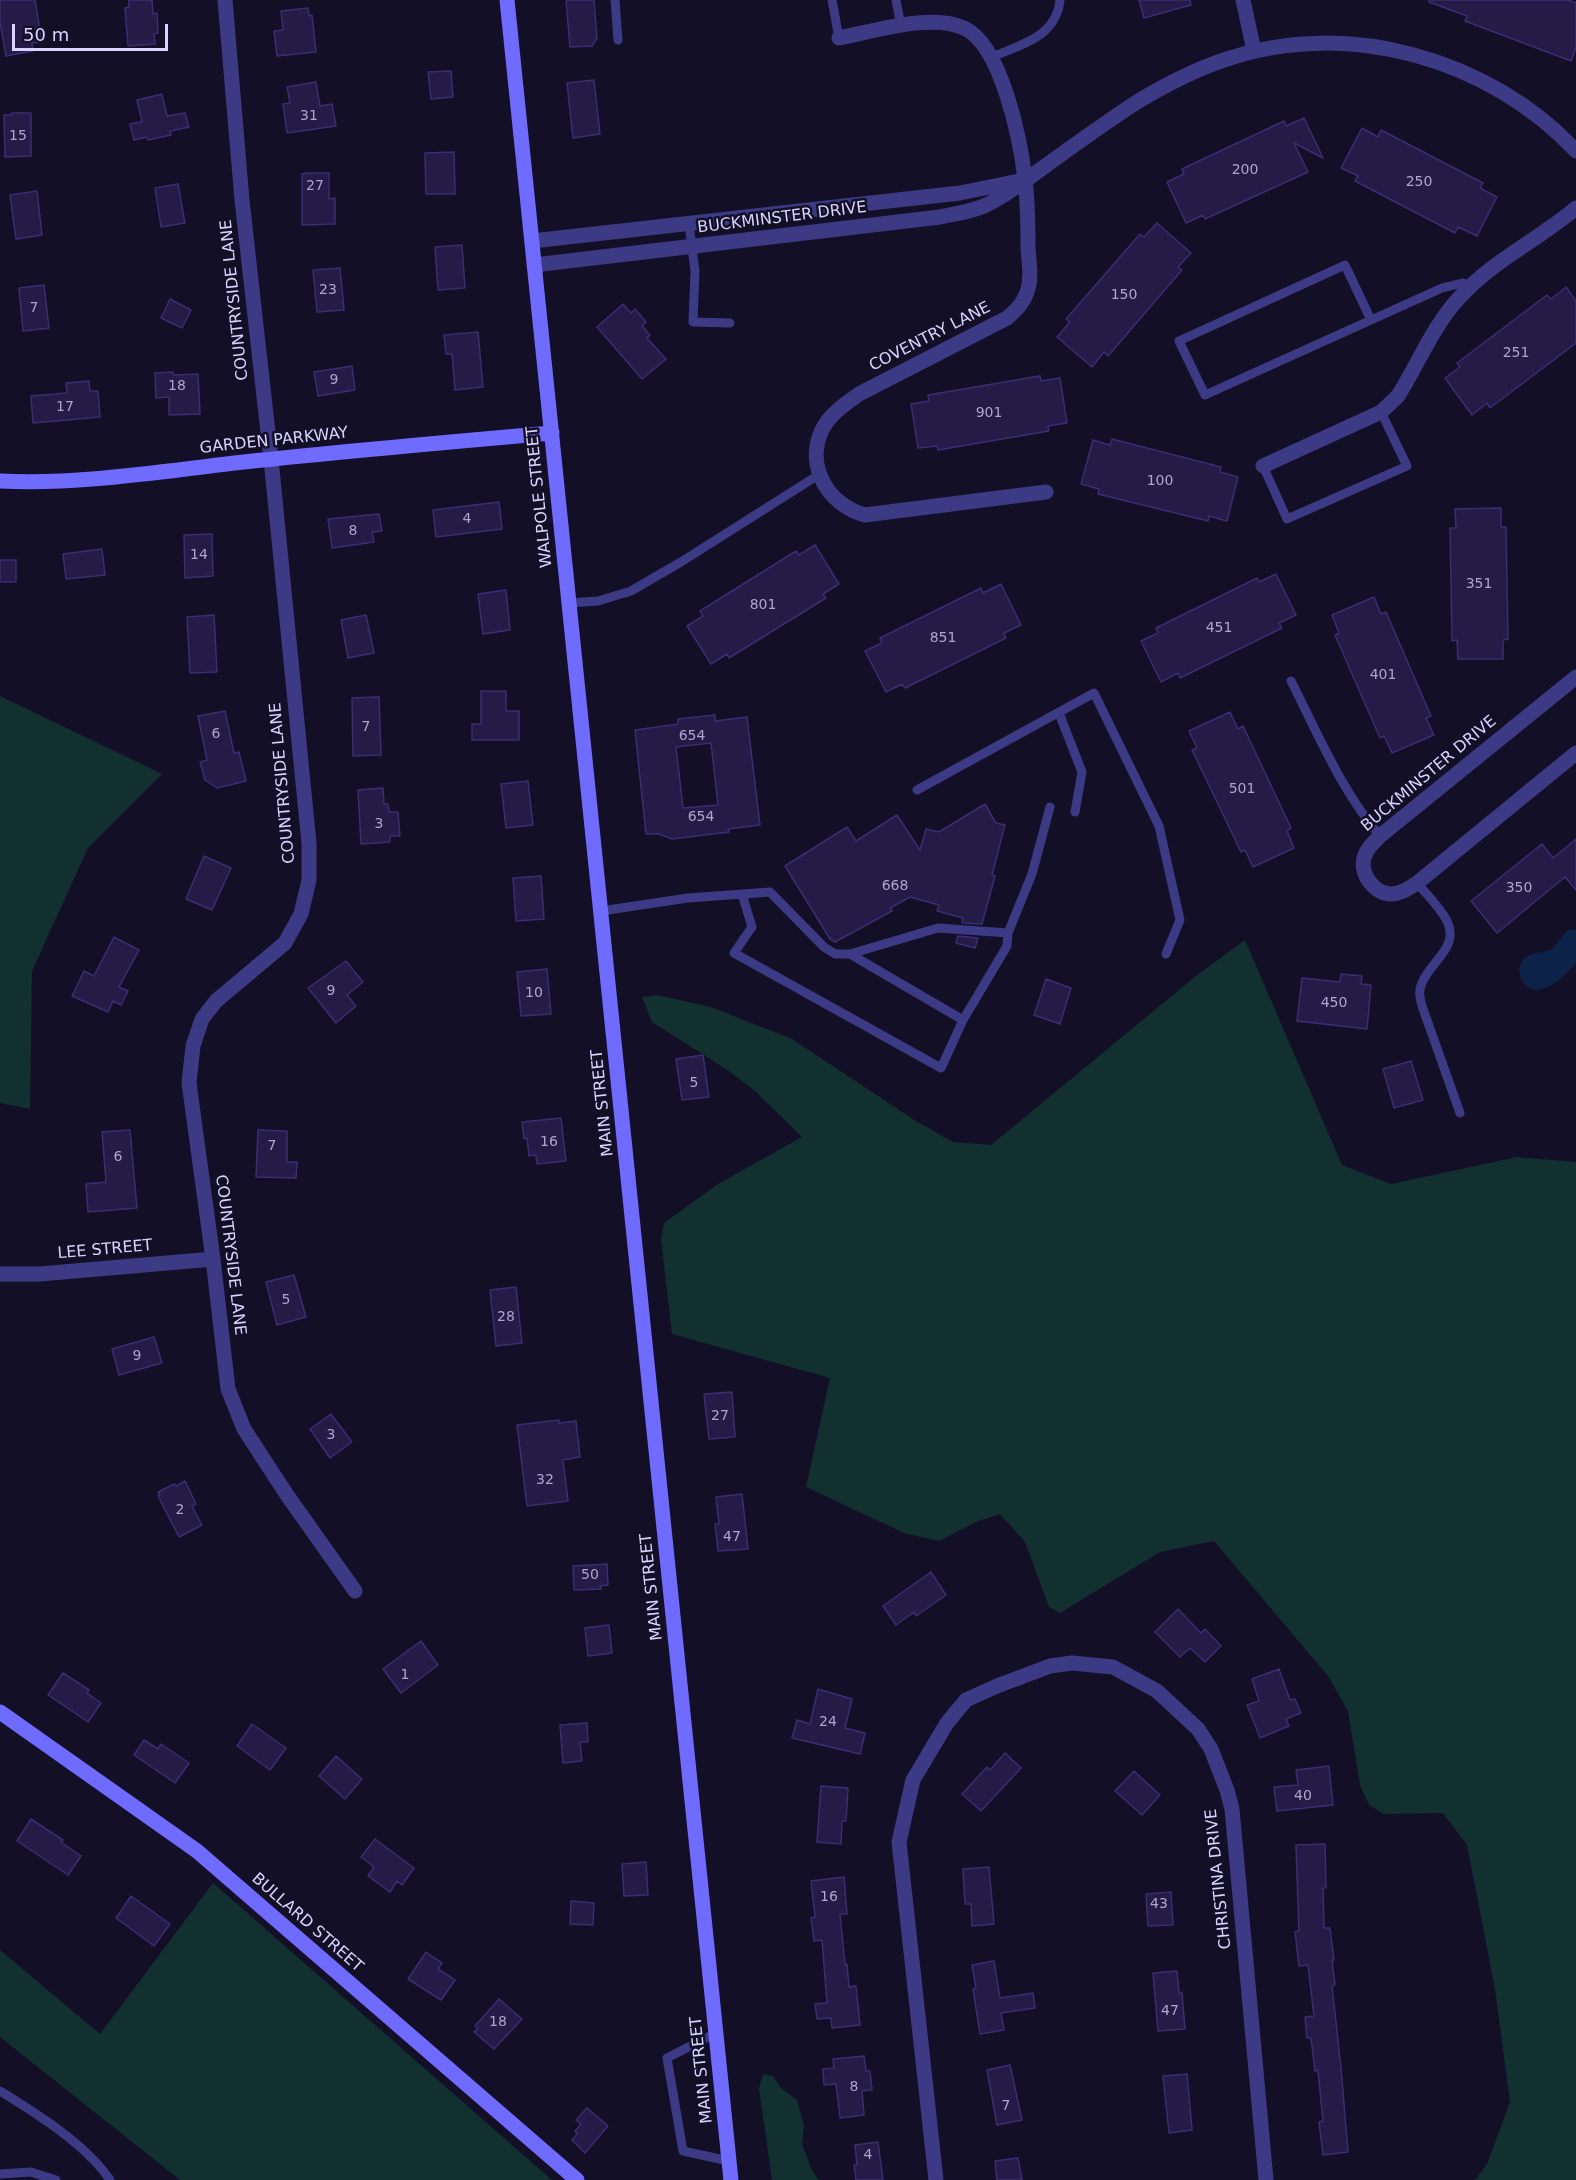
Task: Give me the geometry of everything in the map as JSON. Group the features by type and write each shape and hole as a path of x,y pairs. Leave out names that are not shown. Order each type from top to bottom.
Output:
{"main road":[{"name":"WALPOLE STREET","path":"507,0 609,990"},
{"name":"GARDEN PARKWAY","path":"0,481 34,483 74,481 271,459 552,433"},
{"name":"MAIN STREET","path":"609,990 731,2180"},
{"name":"BULLARD STREET","path":"0,1712 197,1851 576,2180"}],"street":[{"name":"COUNTRYSIDE LANE","path":"225,0 242,200 271,459 309,843 309,880 301,914 285,943 216,1001 202,1019 193,1046 189,1083 228,1389 244,1429 287,1496 355,1591"},
{"path":"1243,0 1254,51"},
{"path":"839,38 901,26 946,22 966,29 981,42 992,57"},
{"name":"BUCKMINSTER DRIVE","path":"534,265 940,217 983,207 1002,197 1106,123 1159,90 1228,58 1284,46 1346,44 1377,47 1427,58 1479,78 1502,92 1542,119 1576,152"},
{"name":"COVENTRY LANE","path":"992,57 1014,121 1025,180 1029,283 1025,297 1018,309 996,325 859,394 845,404 832,416 823,429 817,444 816,459 819,474 837,501 850,511 865,514 1046,492"},
{"name":"BUCKMINSTER DRIVE","path":"532,241 960,193 1025,180"},
{"path":"1263,466 1382,412 1398,396 1448,310 1471,285 1552,228 1576,208"},
{"name":"BUCKMINSTER DRIVE","path":"1576,676 1380,836 1370,846 1363,864 1364,874 1378,890 1388,894 1399,893 1417,884 1576,753"},
{"name":"LEE STREET","path":"0,1274 40,1274 213,1260"},
{"name":"CHRISTINA DRIVE","path":"936,2180 899,1842 913,1780 947,1723 966,1700 1050,1666 1072,1663 1113,1667 1157,1691 1198,1730 1211,1749 1227,1790 1233,1820 1266,2180"}],"lane":[{"path":"615,0 618,40"},
{"path":"832,0 839,38"},
{"path":"897,0 901,26"},
{"path":"992,57 1036,38 1047,30 1056,17 1060,0"},
{"path":"689,224 693,246 695,293 693,322 730,323"},
{"path":"1371,320 1345,265 1179,341 1205,395 1442,288 1462,283 1471,285"},
{"path":"1263,466 1287,519 1407,466 1382,412"},
{"path":"569,603 598,601 631,591 819,474"},
{"path":"1292,681 1353,802 1380,836"},
{"path":"917,790 1095,693 1159,826 1180,920 1166,954"},
{"path":"1059,713 1082,772 1075,812"},
{"path":"742,894 752,927 734,953 941,1068 963,1020 1007,946 1008,933 1032,874 1050,807"},
{"path":"1417,884 1441,913 1450,931 1447,947 1426,975 1419,994 1460,1113"},
{"path":"601,911 688,898 770,892 824,946 835,954 849,954 938,928 1008,933"},
{"path":"849,954 963,1020"},
{"path":"716,2033 667,2058 683,2151 729,2161"},
{"path":"0,2091 43,2118 101,2166 110,2180"},
{"path":"0,2174 31,2172 56,2180"}],"green space":[{"path":"0,696 162,774 88,848 32,971 30,1109 0,1103"},
{"path":"1245,940 1342,1165 1391,1184 1517,1157 1576,1162 1576,2180 1475,2180 1487,2164 1510,2102 1495,1989 1467,1845 1443,1813 1384,1814 1369,1805 1360,1785 1348,1711 1328,1676 1214,1541 1160,1552 1060,1613 1049,1607 1025,1542 1000,1514 976,1522 939,1541 904,1533 806,1487 830,1378 672,1334 661,1239 664,1223 718,1184 802,1137 755,1091 729,1071 652,1022 642,997 657,995 711,1007 792,1039 916,1121 953,1142 991,1145 1196,976"},
{"path":"213,1883 552,2180 180,2180 0,2037 0,1950 100,2034"},
{"path":"763,2074 773,2076 781,2088 797,2100 804,2125 802,2144 812,2170 819,2180 772,2180 759,2088"}],"water":[{"path":"1570,929 1576,930 1576,963 1552,985 1536,990 1530,988 1520,975 1519,969 1524,959 1551,949"}],"building":[{"path":"0,0 35,0 42,42 32,43 33,51 6,56 0,22"},
{"path":"129,0 152,0 153,14 157,13 158,33 154,34 155,44 128,46 125,8 129,7"},
{"path":"566,0 594,0 597,38 592,46 570,47"},
{"path":"1139,0 1190,0 1191,5 1144,18"},
{"path":"1429,0 1568,0 1576,3 1576,48 1571,61 1465,21 1467,16 1429,2"},
{"path":"308,8 309,16 312,15 316,52 277,56 274,31 283,30 281,11"},
{"path":"451,71 453,97 431,99 428,72"},
{"path":"594,80 600,134 573,138 567,83"},
{"path":"316,82 320,106 332,104 336,126 287,133 283,104 290,103 287,87"},
{"path":"162,94 167,116 185,113 189,127 170,131 171,135 148,140 147,137 134,140 130,124 142,122 137,100"},
{"path":"12,113 31,113 31,156 5,157 4,115 12,115"},
{"path":"1304,118 1323,158 1294,143 1308,172 1205,219 1203,215 1186,223 1167,182 1184,174 1182,169 1284,121 1286,126"},
{"path":"1362,128 1378,137 1381,130 1483,183 1480,188 1497,197 1477,236 1458,227 1455,233 1355,181 1358,176 1341,168"},
{"path":"454,152 455,194 426,194 425,153"},
{"path":"329,173 329,199 335,198 335,224 302,225 302,174"},
{"path":"178,184 185,223 161,227 155,188"},
{"path":"37,191 42,235 16,239 10,195"},
{"path":"1157,223 1191,253 1178,267 1182,270 1108,356 1104,352 1092,367 1057,337 1070,322 1066,319 1140,234 1144,237"},
{"path":"462,245 465,288 438,290 435,247"},
{"path":"340,268 344,310 317,312 313,270"},
{"path":"44,285 49,328 23,331 19,288"},
{"path":"1566,287 1576,301 1576,343 1490,408 1487,403 1472,415 1445,378 1460,367 1457,363 1547,295 1551,299"},
{"path":"170,299 191,310 182,328 161,318"},
{"path":"623,304 631,313 635,309 646,322 642,326 650,335 647,338 666,359 642,379 597,327"},
{"path":"478,332 483,387 455,390 452,354 446,354 444,335"},
{"path":"352,366 355,390 318,396 314,372"},
{"path":"173,372 174,375 198,374 200,414 169,415 169,397 156,398 155,373"},
{"path":"1040,376 1041,381 1060,378 1067,423 1048,426 1049,431 938,450 937,446 918,448 911,404 929,401 928,395"},
{"path":"89,381 90,391 98,391 100,417 33,423 31,396 67,393 66,383"},
{"path":"1112,439 1221,467 1220,472 1238,477 1227,521 1209,516 1208,521 1098,494 1099,489 1081,484 1093,440 1110,445"},
{"path":"499,502 502,529 436,537 433,510"},
{"path":"1501,508 1501,527 1506,527 1508,639 1503,640 1503,659 1458,659 1457,640 1452,641 1450,528 1456,528 1455,509"},
{"path":"379,514 382,531 372,532 374,542 332,548 328,519"},
{"path":"212,534 213,576 185,578 184,535"},
{"path":"815,545 839,584 823,594 826,598 729,658 727,654 711,664 687,626 703,616 700,611 796,551 799,555"},
{"path":"102,549 105,575 66,579 63,554"},
{"path":"0,560 16,560 16,582 0,582"},
{"path":"1276,574 1296,615 1279,623 1282,628 1180,678 1178,673 1161,682 1141,641 1158,633 1156,628 1257,578 1259,582"},
{"path":"1001,584 1021,625 1004,633 1006,638 905,688 902,684 886,692 865,651 882,643 880,638 981,588 983,593"},
{"path":"506,590 510,630 483,634 478,594"},
{"path":"1374,597 1381,614 1386,612 1431,716 1426,718 1434,735 1392,753 1384,736 1380,738 1335,635 1339,633 1332,615"},
{"path":"214,615 217,672 190,673 187,617"},
{"path":"366,615 374,653 348,658 341,620"},
{"path":"481,691 506,691 506,711 519,711 519,740 472,740 472,724 481,724"},
{"path":"379,697 381,755 353,756 352,698"},
{"path":"225,711 234,753 239,752 246,781 217,788 205,780 200,762 207,760 198,716"},
{"path":"1230,712 1238,729 1243,726 1291,828 1287,831 1294,848 1253,867 1245,850 1241,852 1192,750 1197,748 1189,731"},
{"path":"715,715 715,721 747,717 760,825 728,829 729,832 672,839 659,834 646,834 635,730 678,724 678,719","holes":["711,743 718,805 683,808 676,747"]},
{"path":"528,781 533,825 506,828 501,784"},
{"path":"383,788 384,804 388,804 389,812 398,812 400,836 390,836 390,842 361,844 358,790"},
{"path":"985,804 996,823 1005,825 992,875 995,876 982,924 962,923 963,918 937,911 939,905 910,897 890,908 892,911 835,942 830,939 785,866 847,827 856,841 897,815 920,850 926,829 939,832"},
{"path":"1576,839 1576,890 1565,877 1497,933 1471,901 1542,844 1553,858"},
{"path":"204,856 231,868 212,910 186,899"},
{"path":"541,876 544,919 516,921 513,878"},
{"path":"958,936 978,938 975,948 956,943"},
{"path":"114,937 139,950 119,987 128,991 121,1005 113,1001 108,1012 72,996 84,971 94,976"},
{"path":"346,961 363,982 347,995 356,1006 336,1023 308,988"},
{"path":"547,969 551,1014 521,1016 517,972"},
{"path":"1341,974 1362,976 1361,984 1371,985 1367,1029 1297,1021 1302,978 1340,982"},
{"path":"1046,979 1071,988 1060,1024 1034,1015"},
{"path":"703,1055 709,1097 682,1100 676,1059"},
{"path":"1411,1061 1423,1100 1394,1108 1383,1069"},
{"path":"561,1118 566,1161 537,1164 536,1155 529,1156 522,1122"},
{"path":"130,1130 137,1208 88,1212 86,1184 106,1182 102,1132"},
{"path":"258,1130 287,1131 287,1162 297,1162 296,1178 256,1177"},
{"path":"294,1275 306,1317 277,1325 266,1282"},
{"path":"516,1287 522,1343 496,1346 490,1290"},
{"path":"154,1337 162,1363 119,1375 112,1349"},
{"path":"732,1392 735,1437 709,1439 704,1394"},
{"path":"331,1414 352,1442 330,1458 310,1429"},
{"path":"559,1420 559,1423 576,1421 580,1457 563,1460 568,1501 527,1506 517,1425"},
{"path":"185,1481 196,1504 192,1506 202,1525 179,1537 158,1492"},
{"path":"742,1494 748,1549 718,1551 715,1524 719,1524 716,1497"},
{"path":"607,1564 608,1585 600,1586 601,1589 574,1590 573,1566"},
{"path":"931,1572 946,1595 916,1616 914,1612 896,1625 883,1606"},
{"path":"1178,1609 1201,1633 1205,1629 1221,1646 1205,1662 1190,1648 1180,1657 1155,1632"},
{"path":"609,1625 612,1653 588,1656 585,1628"},
{"path":"421,1641 438,1665 401,1693 383,1669"},
{"path":"1279,1669 1290,1700 1295,1699 1301,1713 1286,1719 1289,1726 1260,1738 1247,1705 1259,1701 1252,1679"},
{"path":"63,1673 89,1690 87,1693 101,1703 88,1722 48,1695"},
{"path":"818,1689 852,1699 845,1728 865,1733 860,1754 792,1738 797,1720 810,1724"},
{"path":"587,1723 588,1742 580,1742 582,1761 563,1763 560,1725"},
{"path":"252,1724 286,1748 270,1770 237,1746"},
{"path":"144,1740 158,1749 161,1744 189,1763 175,1783 134,1755"},
{"path":"1005,1753 1021,1768 981,1811 962,1794 987,1767 990,1770"},
{"path":"336,1756 362,1779 345,1799 319,1776"},
{"path":"1329,1766 1333,1805 1277,1811 1274,1787 1298,1785 1296,1770"},
{"path":"1134,1771 1160,1795 1142,1815 1115,1791"},
{"path":"821,1786 848,1788 846,1821 842,1821 841,1844 817,1842"},
{"path":"31,1819 63,1840 61,1842 81,1856 68,1875 17,1841"},
{"path":"375,1839 414,1868 402,1885 397,1881 390,1892 368,1876 374,1867 361,1857"},
{"path":"1325,1844 1324,1928 1330,1928 1334,1960 1332,1960 1335,1985 1332,1986 1348,2152 1323,2155 1319,2122 1323,2121 1318,2070 1315,2071 1311,2038 1307,2038 1305,2017 1314,2016 1308,1965 1299,1966 1295,1932 1299,1931 1296,1845"},
{"path":"646,1862 648,1895 624,1896 622,1864"},
{"path":"989,1867 994,1924 972,1926 971,1904 965,1904 963,1869"},
{"path":"844,1877 847,1914 840,1914 845,1965 847,1964 849,1987 856,1986 860,2025 832,2028 831,2018 817,2019 815,2004 827,2003 822,1940 814,1941 811,1918 815,1917 811,1881"},
{"path":"1171,1892 1173,1925 1148,1926 1146,1894"},
{"path":"131,1896 170,1924 154,1946 116,1918"},
{"path":"571,1901 594,1903 593,1925 570,1924"},
{"path":"426,1952 442,1963 438,1969 455,1980 441,2000 408,1979"},
{"path":"994,1961 1000,1998 1033,1993 1035,2008 1001,2013 1004,2030 980,2034 972,1965"},
{"path":"1177,1971 1179,1993 1182,1993 1185,2029 1158,2031 1153,1973"},
{"path":"499,1999 522,2019 494,2049 474,2032 478,2028 475,2026"},
{"path":"864,2056 866,2071 870,2071 872,2090 862,2091 864,2115 840,2118 836,2084 824,2085 823,2069 834,2068 833,2059"},
{"path":"1010,2065 1022,2120 997,2125 987,2070"},
{"path":"1187,2074 1192,2130 1169,2133 1163,2076"},
{"path":"587,2108 608,2126 585,2153 572,2140 581,2124 576,2120"},
{"path":"878,2142 883,2180 856,2180 855,2145"},
{"path":"1018,2158 1022,2180 997,2180 995,2161"}]}
